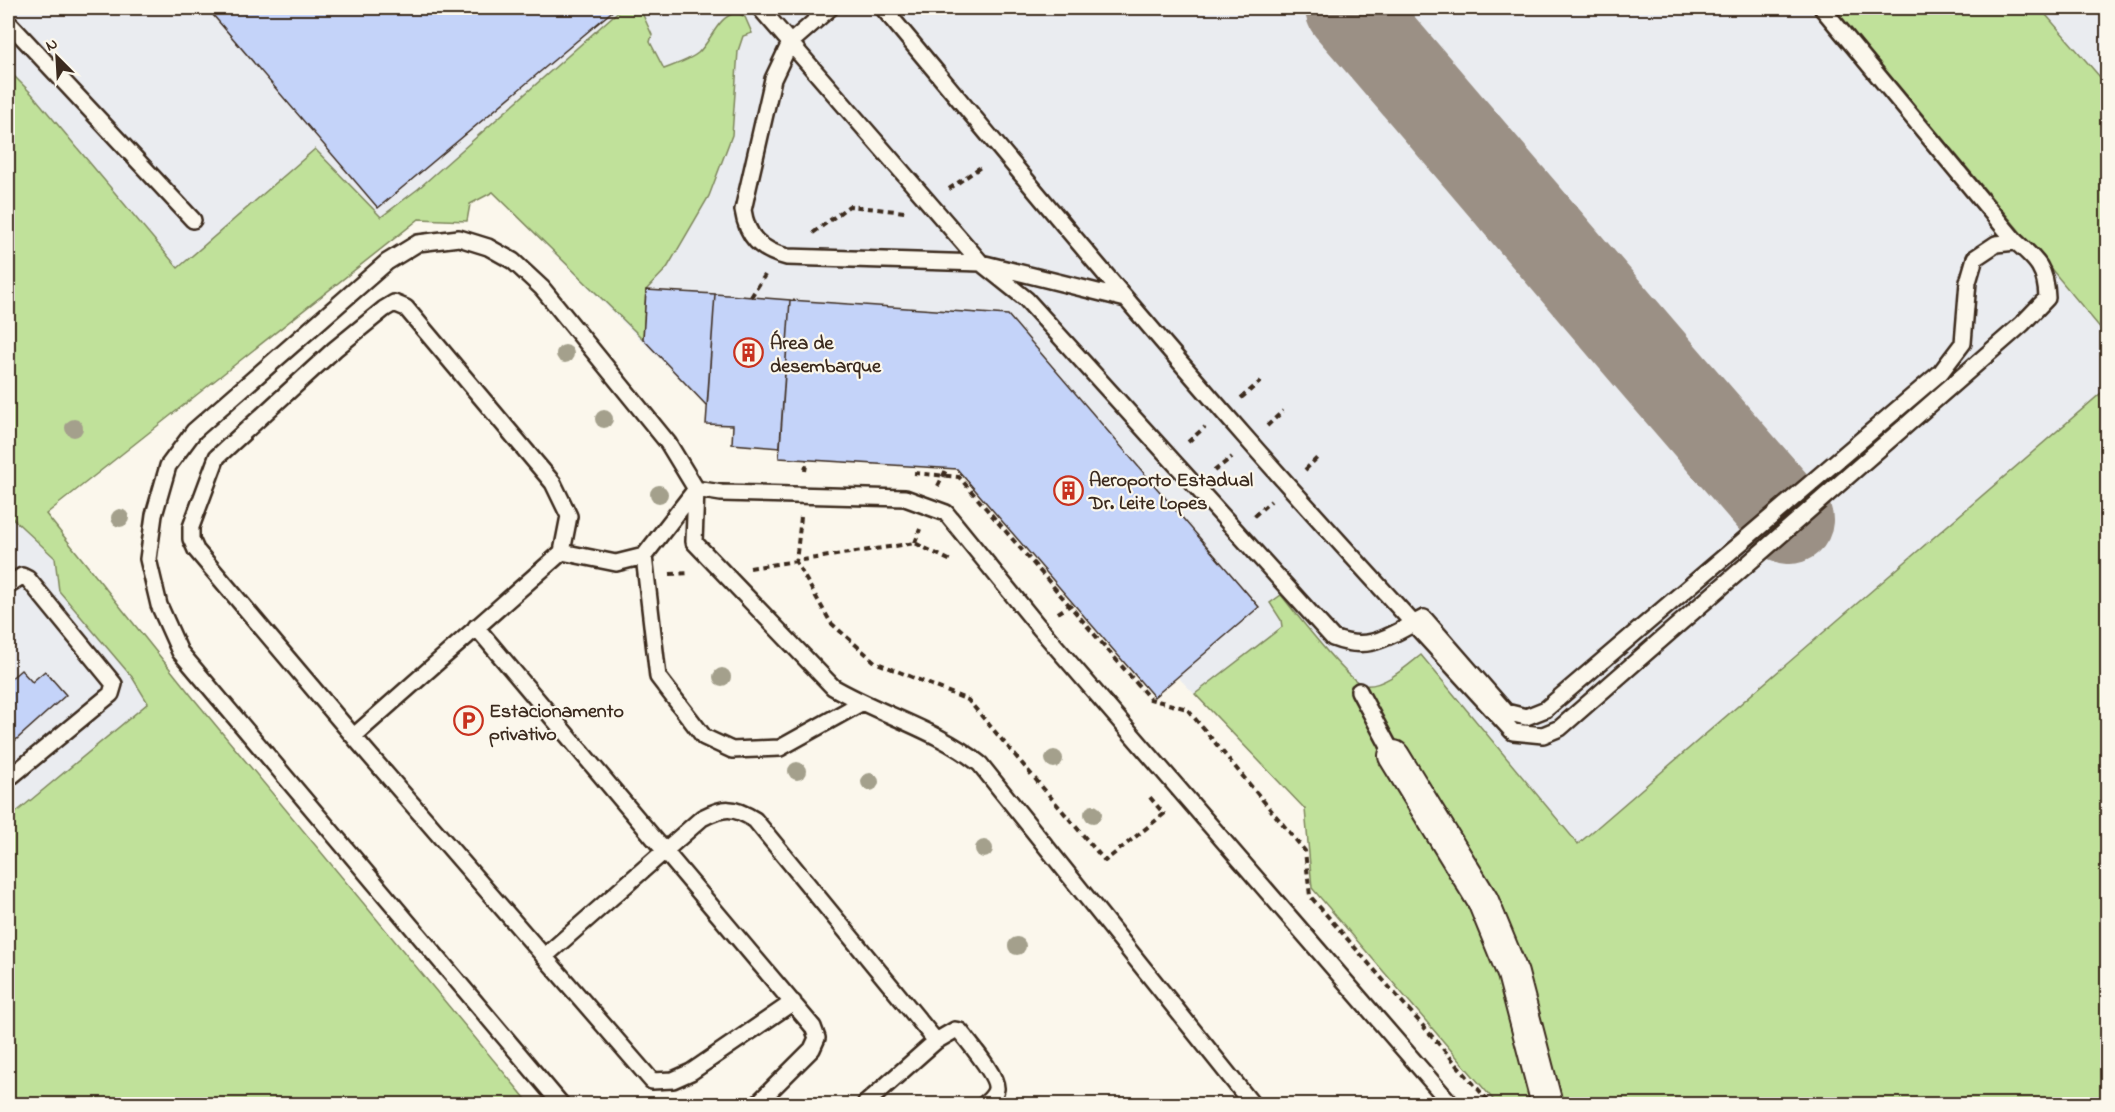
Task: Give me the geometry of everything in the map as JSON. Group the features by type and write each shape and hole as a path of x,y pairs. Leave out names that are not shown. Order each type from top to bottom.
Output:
{"street":[{"path":"1394,756 1483,901 1513,974 1547,1104"}],"lane":[{"path":"760,8 981,263 1026,299 1332,638 1353,646 1375,642 1424,618 1506,712 1526,717 1546,709 1941,372 1963,343 1968,282 1975,258 1995,244 2016,242"},
{"path":"830,8 790,43 773,79 743,210 746,226 755,242 770,252 787,256 981,263 1126,299"},
{"path":"883,8 1126,299 1250,442 1512,732 1542,735 1560,728 2022,324 2047,298 2046,276 2030,253 2016,242 1822,8"},
{"path":"8,22 193,220"},
{"path":"561,1104 180,652 159,605 148,559 154,515 168,466 194,431 387,262 418,243 459,238 488,247 513,261 542,288 668,442 696,489 694,542 833,687 861,703 943,738 980,764 1252,1104"},
{"path":"354,736 562,552 569,516 553,483 406,308 394,303 384,309 279,399 217,457 190,527 191,539 196,550 354,736 652,1081 673,1080 690,1072 793,1002"},
{"path":"696,489 721,493 904,498 946,513 1046,635 1451,1104"},
{"path":"562,552 616,563 644,556 696,489"},
{"path":"644,556 658,677 704,737 732,750 780,748 861,703"},
{"path":"8,585 22,576 28,579 114,684 111,694 8,779"},
{"path":"476,627 813,1027 817,1038 813,1049 757,1104"},
{"path":"1359,691 1394,756"},
{"path":"544,957 702,819 721,809 741,810 755,820 936,1041"},
{"path":"865,1104 936,1041 949,1032 960,1031 994,1078 997,1087 994,1095 984,1104"}],"path":[{"path":"1195,487 1250,442 1283,411"},
{"path":"1236,532 1319,456"},
{"path":"807,460 796,562 831,623 875,662 968,700 1104,861 1164,814 1142,788"},
{"path":"805,469 817,470"},
{"path":"909,473 959,477 1150,699 1187,709 1305,851 1310,896 1491,1104"},
{"path":"796,562 915,543 960,566"}],"shaded area":[{"path":"8,8 2107,8 2107,1104 1497,1104 1312,888 1305,809 1178,677 1154,697 957,469 779,458 779,448 732,444 732,426 706,424 707,406 493,192 470,204 467,221 419,219 46,514 194,699 530,1104 8,1104"}],"green space":[{"path":"622,8 649,8 643,15 652,35 650,42 664,69 698,53 719,24 737,12 745,17 752,33 743,36 738,51 732,135 709,196 667,268 646,290 643,339 493,192 470,204 467,221 419,219 46,514 194,699 530,1104 8,1104 8,819 148,703 132,677 59,591 55,558 8,514 8,70 32,94 178,268 315,149 381,217 418,189"},
{"path":"1834,8 2040,8 2107,85 2107,336"},
{"path":"2107,388 2107,1104 1497,1104 1312,888 1305,809 1195,694 1282,627 1281,620 1270,603 1281,595 1335,660 1364,685 1387,680 1421,655 1578,844"}],"building":[{"path":"207,8 616,8 378,208"},
{"path":"646,290 715,294 707,406 643,339"},
{"name":"Área de desembarque","path":"715,294 790,300 780,448 732,444 733,425 706,424"},
{"name":"Aeroporto Estadual Dr. Leite Lopes","path":"790,300 1008,315 1259,607 1154,697 957,469 779,458"},
{"path":"21,670 32,682 45,671 66,695 8,747 8,681"}],"taxiway":[{"path":"1349,8 1789,520"}],"place":[{"name":"Área de desembarque","path":"749,353"},
{"name":"Aeroporto Estadual Dr. Leite Lopes","path":"1068,491"},
{"name":"Estacionamento privativo","path":"468,721"}]}
